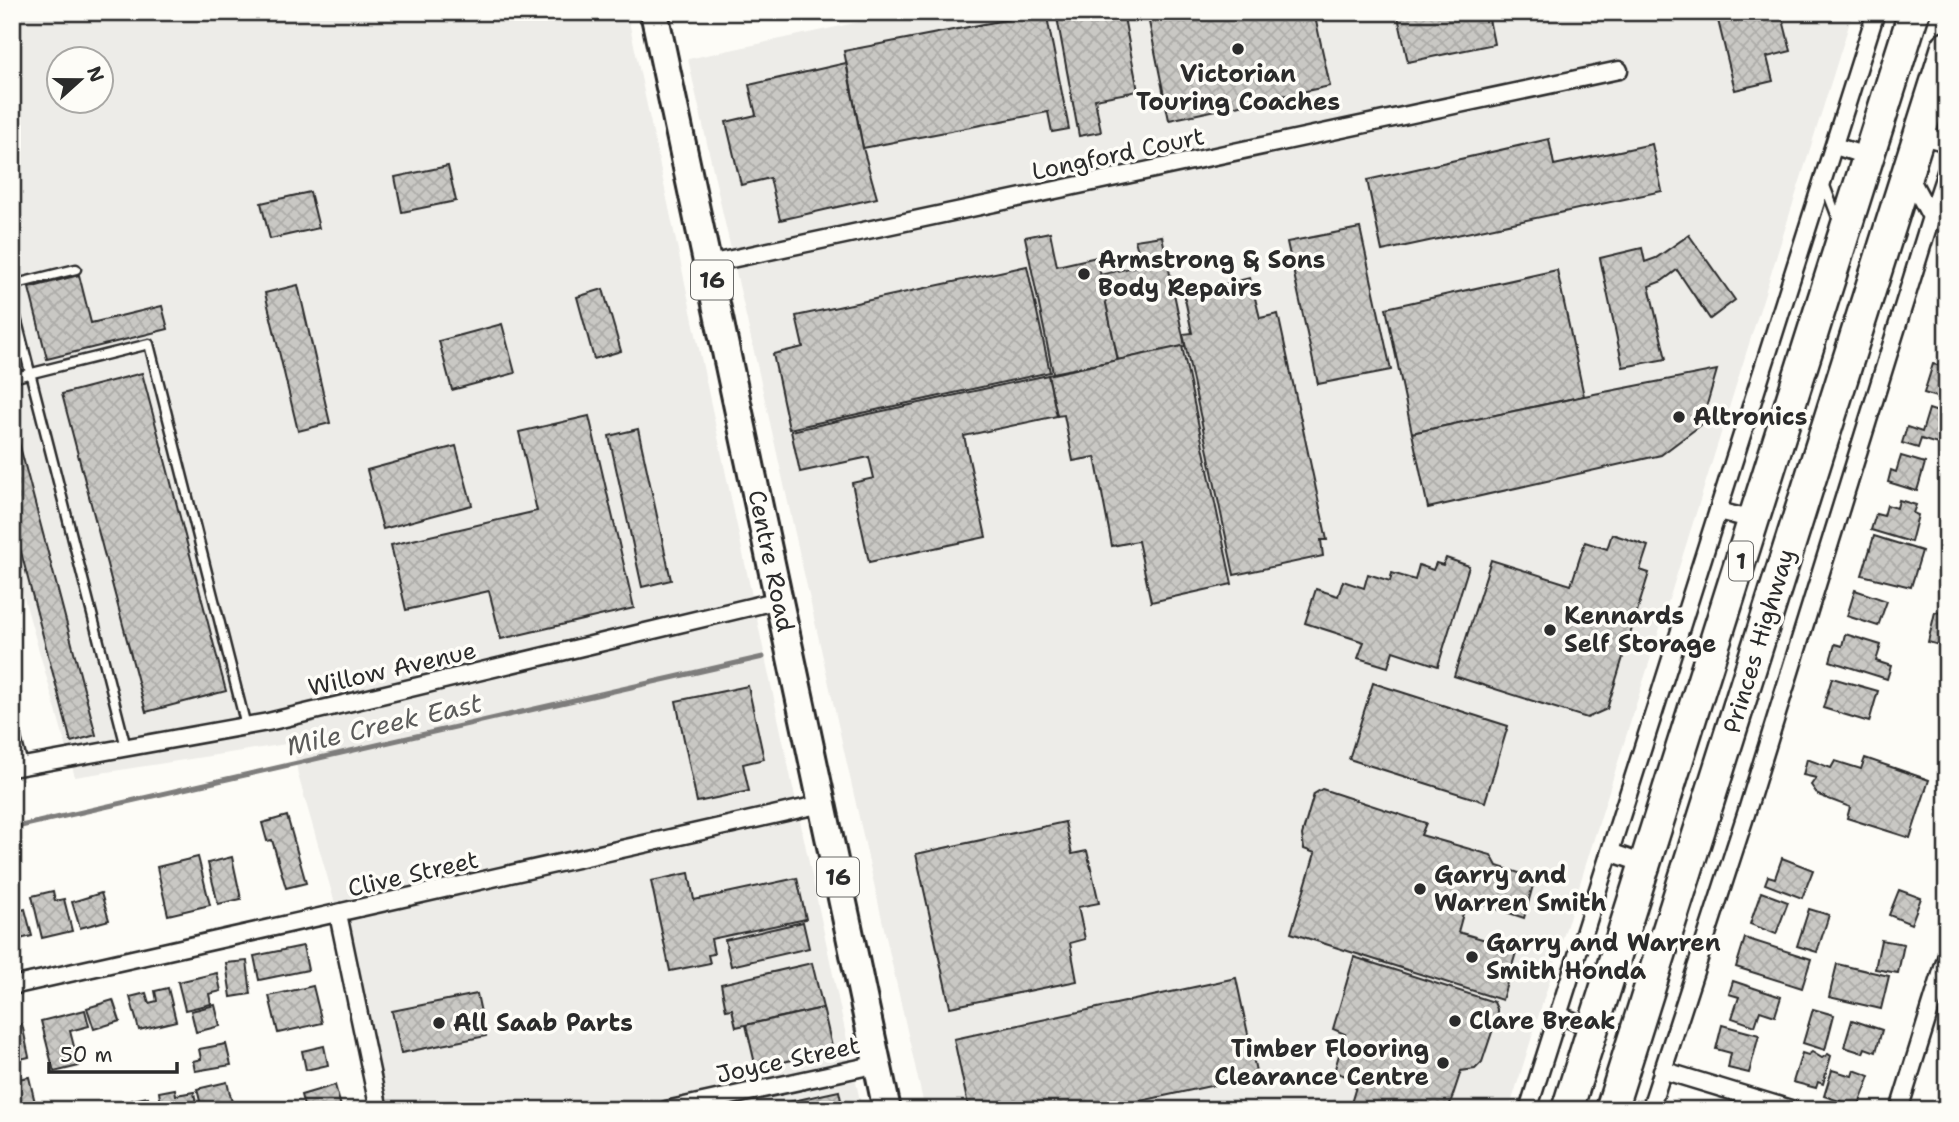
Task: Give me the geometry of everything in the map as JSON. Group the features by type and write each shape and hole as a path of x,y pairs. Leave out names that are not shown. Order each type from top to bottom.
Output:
{"highway":[{"name":"Princes Highway","path":"1567,1110 1914,12"},
{"name":"Princes Highway","path":"1611,1110 1908,169 1933,139 1947,47"},
{"path":"1869,157 1908,169"}],"main road":[{"name":"Centre Road","path":"658,14 708,264 887,1110"}],"street":[{"path":"1528,1110 1876,12"},
{"name":"Longford Court","path":"708,264 1619,71"},
{"path":"1835,146 1869,157"},
{"path":"1908,169 1931,217"},
{"name":"Princes Highway","path":"1650,1110 1746,814 1946,172"},
{"name":"Princes Highway","path":"1718,511 1754,520"},
{"name":"Willow Avenue","path":"18,766 246,726 779,600"},
{"name":"Clive Street","path":"12,986 822,804"},
{"path":"1610,852 1644,864"},
{"path":"338,914 379,1110"},
{"path":"1899,1110 1947,955"},
{"path":"1558,1015 1593,1028"},
{"name":"Joyce Street","path":"666,1110 878,1064"},
{"path":"1662,1070 1794,1110"}],"lane":[{"path":"1824,181 1836,210 1840,247"},
{"path":"12,285 76,269"},
{"path":"12,302 126,747"},
{"path":"12,378 149,344 246,726"},
{"path":"12,723 18,766"}],"shaded area":[{"path":"12,12 627,12 862,1110 385,1110 338,914 298,775 293,743 75,777 12,556"},
{"path":"906,12 1853,12 1509,1110 925,1110 688,59"}],"building":[{"path":"1046,12 1069,129 1052,132 1048,112 863,148 844,51"},
{"path":"1056,12 1123,12 1138,91 1095,99 1101,132 1079,136"},
{"name":"Victorian Touring Coaches","path":"1147,12 1314,12 1330,86 1169,120"},
{"path":"1397,12 1519,12 1489,19 1494,44 1408,62"},
{"path":"1716,12 1781,12 1791,51 1767,57 1773,81 1735,90"},
{"path":"846,63 863,148 877,198 780,220 770,178 741,185 726,122 756,115 749,85"},
{"path":"1549,139 1554,165 1652,144 1662,191 1382,251 1367,180"},
{"path":"448,166 456,201 402,212 395,177"},
{"path":"310,192 319,228 270,239 261,203"},
{"path":"1360,228 1391,370 1318,384 1287,242"},
{"path":"1050,232 1057,266 1097,257 1118,360 1053,373 1025,237"},
{"path":"1689,235 1735,300 1710,319 1677,270 1662,281 1649,286 1666,359 1623,367 1600,258 1642,248 1645,262 1656,258"},
{"path":"1162,236 1185,346 1118,360 1100,275 1142,265 1135,240"},
{"path":"1027,266 1050,372 789,429 773,354 803,347 796,316"},
{"path":"1557,270 1584,396 1412,433 1386,308"},
{"path":"79,275 91,323 162,306 168,329 47,359 29,288"},
{"path":"1250,278 1260,318 1278,314 1327,540 1321,540 1323,556 1234,575 1183,334 1192,333 1184,294"},
{"path":"298,285 330,423 298,431 265,293"},
{"path":"603,289 621,351 594,359 577,297"},
{"path":"502,324 515,373 452,390 439,341"},
{"path":"1182,346 1232,584 1151,602 1138,541 1112,546 1095,457 1073,461 1064,415 1057,416 1048,375"},
{"path":"1933,364 1947,368 1947,400 1924,393"},
{"path":"1717,370 1701,425 1661,455 1428,508 1412,433"},
{"path":"142,373 226,691 146,712 62,394"},
{"path":"1048,375 1057,416 964,436 986,537 869,562 852,483 874,478 869,457 800,472 791,431"},
{"path":"1929,409 1947,415 1947,447 1921,439 1918,448 1902,443 1907,427 1922,432"},
{"path":"12,416 96,735 71,742 12,518"},
{"path":"589,416 634,608 501,639 489,591 406,610 391,545 537,511 519,432"},
{"path":"638,429 671,580 642,587 609,436"},
{"path":"456,446 472,505 383,529 367,470"},
{"path":"1901,456 1925,463 1917,491 1888,482 1891,470 1896,472"},
{"path":"1899,500 1916,505 1913,513 1918,515 1911,542 1871,530 1876,514 1884,516 1887,505 1897,508"},
{"name":"Kennards Self Storage","path":"1612,534 1648,546 1640,570 1649,573 1607,709 1587,718 1454,676 1491,560 1571,585 1585,542 1607,549"},
{"path":"1874,536 1922,551 1911,587 1862,575"},
{"path":"1446,558 1469,566 1438,666 1393,651 1388,667 1358,658 1364,642 1305,623 1316,589 1338,596 1343,581 1364,588 1368,574 1390,581 1392,573 1415,580 1419,565 1433,570 1436,563 1443,565"},
{"path":"1855,590 1887,601 1878,626 1847,616"},
{"path":"1935,612 1947,614 1947,647 1928,642"},
{"path":"1845,634 1881,645 1876,661 1891,666 1887,679 1830,661 1835,644 1842,646"},
{"path":"1832,678 1878,691 1869,722 1823,708"},
{"path":"1373,683 1508,726 1485,802 1349,759"},
{"path":"748,686 764,759 743,764 749,791 697,802 676,701"},
{"path":"1865,758 1929,780 1910,838 1847,818 1850,807 1818,795 1811,785 1816,778 1803,775 1807,759 1831,768 1835,761 1861,769"},
{"path":"1322,789 1426,823 1421,835 1491,855 1497,866 1535,878 1524,918 1467,899 1458,932 1517,949 1502,1000 1291,933 1315,853 1304,849 1302,835 1314,794"},
{"path":"287,816 306,883 286,888 272,840 267,841 262,823"},
{"path":"1065,822 1072,854 1087,851 1099,903 1078,907 1085,939 1070,943 1077,981 950,1007 916,854"},
{"path":"198,857 210,905 168,915 157,867"},
{"path":"232,857 241,899 218,904 208,863"},
{"path":"1782,858 1813,870 1802,898 1765,884 1768,876 1775,878"},
{"path":"689,873 694,900 797,878 806,919 711,939 714,954 708,955 710,963 670,971 651,881"},
{"path":"1899,890 1921,898 1911,924 1889,915"},
{"path":"53,891 55,901 64,899 72,931 42,938 32,896"},
{"path":"1761,892 1788,902 1776,934 1750,924"},
{"path":"101,893 109,920 80,928 72,902"},
{"path":"25,909 32,936 12,941 12,913"},
{"path":"1809,909 1829,915 1817,952 1797,946"},
{"path":"803,922 809,948 731,966 725,940"},
{"path":"1745,938 1811,959 1802,988 1736,967"},
{"path":"1881,940 1904,944 1898,973 1875,969"},
{"path":"303,946 308,970 259,980 254,956"},
{"path":"1354,957 1494,1002 1497,1017 1482,1062 1475,1069 1461,1071 1448,1110 1349,1110 1358,1080 1334,1072 1345,1034 1333,1029"},
{"path":"247,961 251,994 231,997 226,963"},
{"path":"812,963 823,1008 736,1027 732,1009 726,1010 721,984"},
{"path":"1837,964 1889,976 1881,1009 1829,997"},
{"path":"217,973 221,991 209,994 211,1004 185,1010 178,982"},
{"path":"1236,978 1257,1076 1099,1110 997,1110 996,1105 969,1110 954,1039"},
{"path":"1733,981 1781,997 1775,1016 1760,1011 1755,1026 1732,1018 1739,997 1729,994"},
{"path":"313,986 322,1023 278,1033 269,996"},
{"path":"168,988 176,1021 139,1030 130,997 146,993 149,1003 157,1001 155,991"},
{"name":"All Saab Parts","path":"477,994 486,1036 401,1053 392,1011"},
{"path":"113,1000 120,1021 94,1029 87,1008"},
{"path":"215,1005 220,1026 196,1032 191,1011"},
{"path":"823,1008 833,1051 756,1068 746,1025"},
{"path":"1813,1009 1834,1015 1825,1050 1803,1043"},
{"path":"85,1010 89,1026 70,1031 79,1066 54,1072 41,1021"},
{"path":"1852,1020 1882,1030 1876,1052 1865,1048 1863,1053 1844,1047"},
{"path":"22,1024 29,1057 12,1061 12,1026"},
{"path":"1722,1025 1759,1035 1749,1073 1728,1068 1731,1053 1716,1049"},
{"path":"226,1044 231,1065 195,1071 193,1061 201,1059 199,1049"},
{"path":"324,1046 328,1065 306,1070 302,1051"},
{"path":"1812,1052 1822,1058 1828,1054 1831,1056 1823,1084 1818,1082 1816,1088 1793,1082 1802,1053 1808,1055"},
{"path":"1832,1070 1852,1076 1854,1070 1870,1076 1858,1107 1824,1096"},
{"path":"29,1077 36,1107 14,1110 12,1080"},
{"path":"227,1082 232,1102 202,1109 197,1089"},
{"path":"335,1085 342,1110 305,1110 301,1095"},
{"path":"175,1089 176,1095 194,1092 197,1110 162,1110 159,1092"},
{"path":"839,1091 843,1110 756,1109"},
{"path":"148,1097 151,1110 130,1110 133,1109 132,1100"}],"waterway":[{"name":"Mile Creek East","path":"12,828 763,657"}],"place":[{"name":"Victorian Touring Coaches","path":"1238,49"},
{"name":"Armstrong & Sons Body Repairs","path":"1084,274"},
{"name":"Altronics","path":"1679,417"},
{"name":"Kennards Self Storage","path":"1550,630"},
{"name":"Garry and Warren Smith","path":"1420,889"},
{"name":"Garry and Warren Smith Honda","path":"1472,957"},
{"name":"Clare Break","path":"1455,1021"},
{"name":"All Saab Parts","path":"439,1023"},
{"name":"Timber Flooring Clearance Centre","path":"1443,1063"}]}
